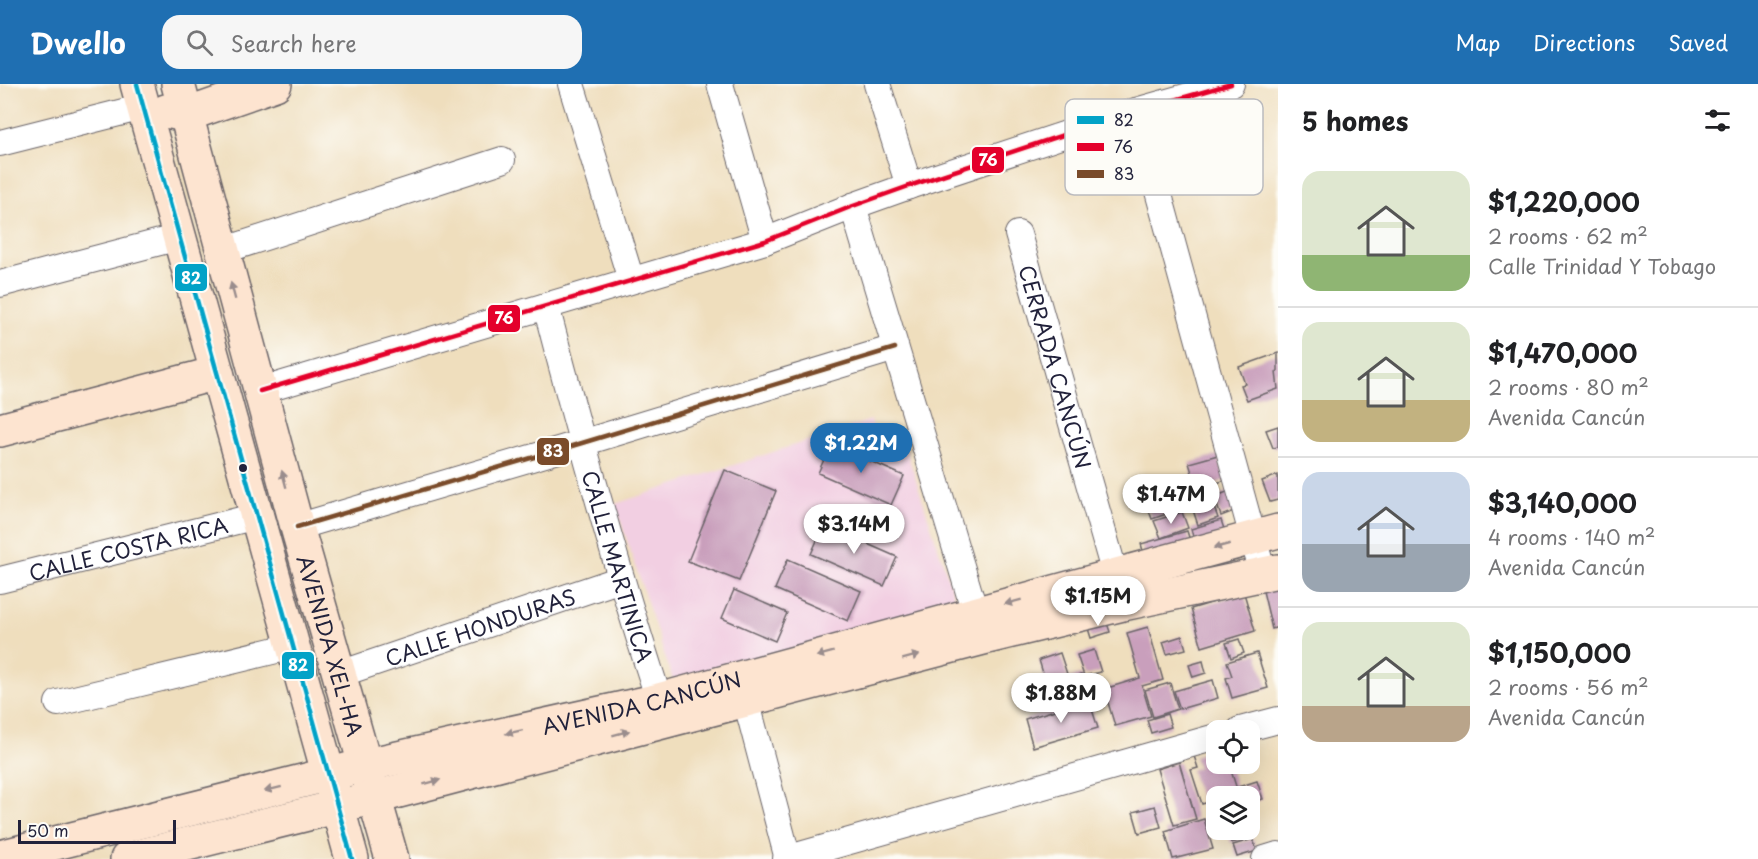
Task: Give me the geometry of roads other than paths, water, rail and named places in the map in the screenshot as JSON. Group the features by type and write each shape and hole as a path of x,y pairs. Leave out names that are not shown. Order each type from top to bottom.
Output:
{"street":[{"name":"AVENIDA XEL-HA","path":"178,84 297,527 392,859"},
{"path":"0,143 140,96 186,115 275,84"},
{"path":"571,84 631,280"},
{"path":"720,84 765,241"},
{"path":"877,84 909,186"},
{"path":"1178,99 1231,84"},
{"name":"AVENIDA XEL-HA","path":"140,96 352,859"},
{"path":"260,391 765,241 909,186 1065,134"},
{"path":"222,251 502,160"},
{"path":"1162,195 1266,534 1270,572"},
{"path":"853,206 979,626"},
{"name":"CERRADA CANCÚN","path":"1018,234 1119,589"},
{"path":"0,284 179,237"},
{"name":"CALLE MARTINICA","path":"546,306 621,579 663,711"},
{"path":"297,527 895,348"},
{"path":"0,430 217,373"},
{"name":"CALLE COSTA RICA","path":"0,580 257,516"},
{"name":"AVENIDA CANCÚN","path":"0,857 40,853 333,790 375,796 663,711 1119,589 1266,534"},
{"name":"AVENIDA CANCÚN","path":"1119,589 1270,572"},
{"name":"CALLE HONDURAS","path":"340,674 621,579"},
{"name":"AVENIDA CANCÚN","path":"127,859 333,790 366,765 663,711 746,700 979,626"},
{"path":"58,703 293,646"},
{"path":"746,700 787,859 1206,740"},
{"path":"1260,725 1278,720"},
{"path":"1265,859 1278,855"}]}
